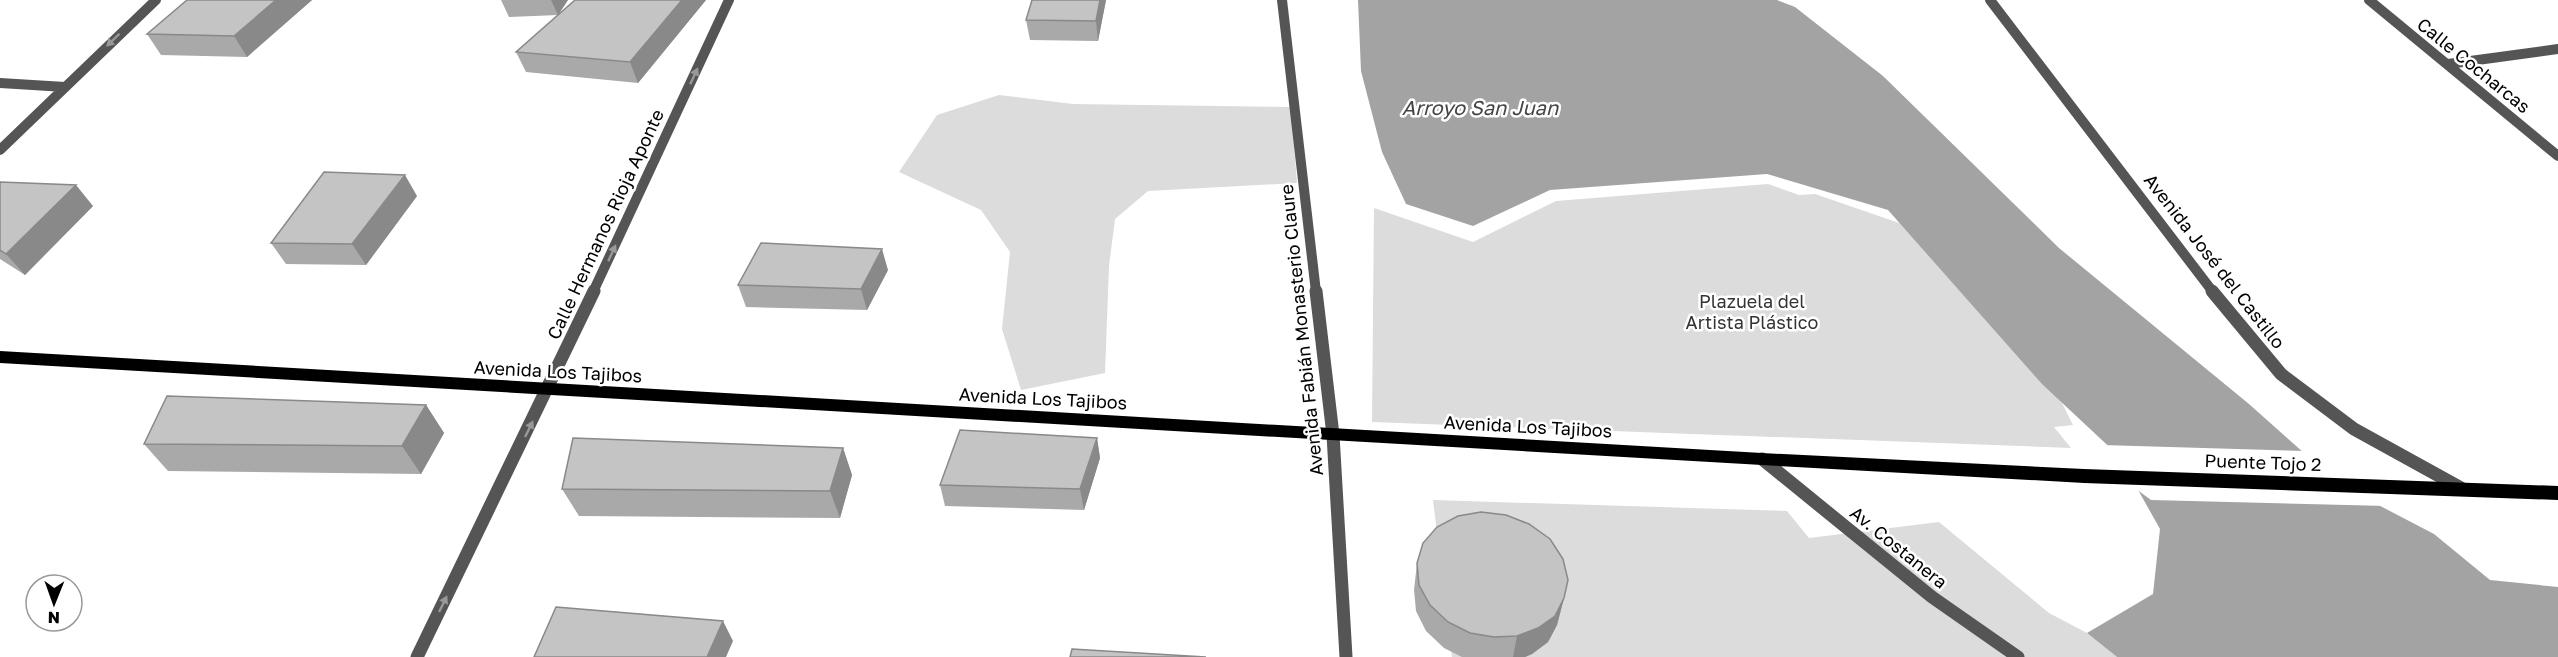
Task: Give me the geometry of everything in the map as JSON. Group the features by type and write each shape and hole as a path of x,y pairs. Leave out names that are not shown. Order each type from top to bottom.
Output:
{"main road":[{"name":"Avenida Los Tajibos","path":"0,357 1333,435 2084,476"},
{"name":"Puente Tojo 2","path":"2084,476 2558,493"}],"street":[{"path":"0,150 156,0"},
{"name":"Calle Hermanos Rioja Aponte","path":"417,657 548,390 729,0"},
{"name":"Avenida Fabián Monasterio Claure","path":"1282,0 1333,435 1346,657"},
{"name":"Avenida José del Castillo","path":"1990,0 2236,321 2281,374 2354,429 2461,488"},
{"name":"Calle Cocharcas","path":"2369,0 2558,156"},
{"path":"2448,64 2558,49"},
{"path":"0,83 65,87"},
{"name":"Av. Costanera","path":"1762,459 1932,597 2018,657"}],"green space":[{"path":"999,95 1073,104 1291,107 1297,183 1148,191 1115,219 1109,266 1105,373 1021,390 1002,329 1010,252 981,210 899,172 937,115"},
{"name":"Plazuela del Artista Plástico","path":"1768,184 1799,195 1815,194 1937,236 2043,365 2073,425 2054,427 2071,448 1372,422 1374,208 1473,242 1556,201"},
{"path":"1433,500 1787,511 1809,538 1939,522 2049,613 2087,633 2117,657 1452,657"}],"water":[{"name":"Arroyo San Juan","path":"1358,0 1777,0 1795,7 1883,76 2059,248 2249,404 2340,485 2434,534 2490,580 2558,587 2558,657 2117,657 2087,633 2153,594 2160,529 2119,456 2042,384 1888,210 1767,174 1550,190 1473,226 1406,204 1382,152 1361,71"}],"pier":[{"path":"2102,445 2306,451 2342,483 2387,506 2151,500 2132,486 2117,458"}],"building":[{"path":"187,0 276,0 234,36 147,34"},
{"path":"575,0 682,0 630,62 516,52"},
{"path":"1032,0 1100,0 1096,21 1026,20"},
{"path":"324,172 405,175 352,244 271,243"},
{"path":"0,182 76,185 6,254 0,250"},
{"path":"761,243 882,249 861,289 738,285"},
{"path":"167,396 426,405 402,446 144,444"},
{"path":"960,430 1097,438 1080,489 940,485"},
{"path":"573,438 843,448 830,491 562,489"},
{"path":"1481,512 1506,515 1529,524 1550,539 1563,559 1568,580 1564,598 1555,616 1538,628 1517,636 1494,637 1470,633 1448,622 1430,605 1419,585 1417,563 1423,543 1437,527 1458,516"},
{"path":"556,607 723,621 707,657 534,657"},
{"path":"1072,649 1206,657 1070,657"}]}
